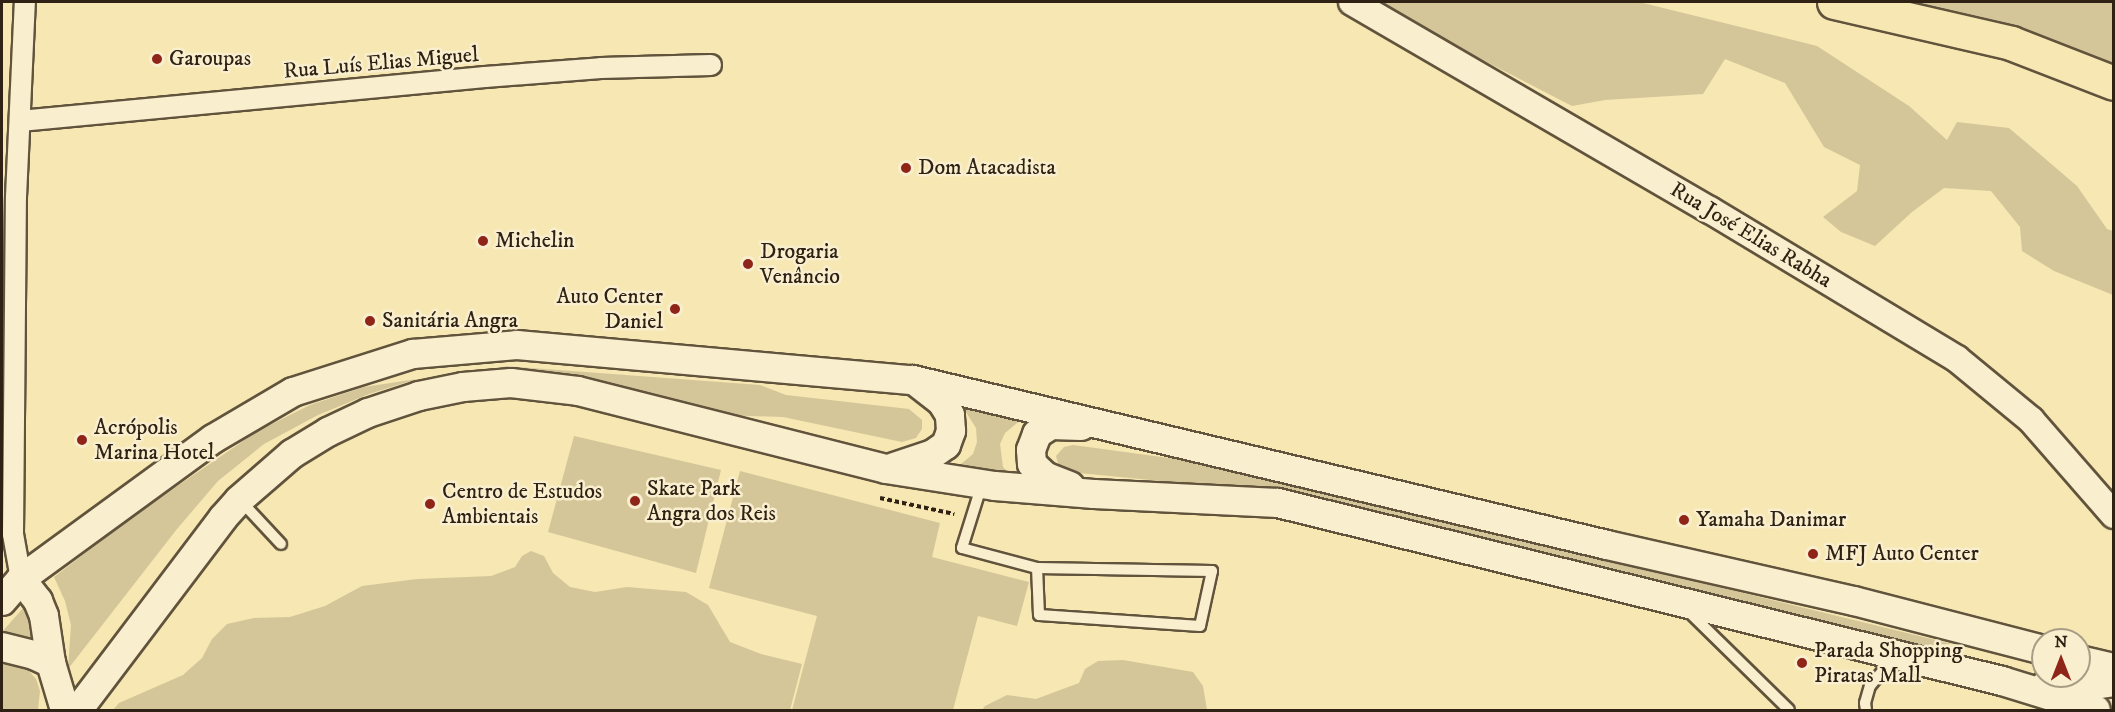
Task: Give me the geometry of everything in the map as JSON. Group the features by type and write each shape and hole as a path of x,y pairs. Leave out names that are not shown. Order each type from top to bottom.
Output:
{"highway":[{"path":"1834,2 2011,43 2114,83"}],"main road":[{"path":"2,601 21,579 213,439 293,392 413,354 517,345 913,380 1854,601 2031,647"},
{"path":"886,469 933,454 946,444 951,431 950,415 942,402 913,380"},
{"path":"78,711 239,500 292,454 328,432 368,413 419,396 463,387 511,382 578,391 886,469 982,484 1095,494 1278,503 2002,681 2096,711"},
{"path":"1095,494 1046,477 1032,464 1031,450 1037,434 1051,425 1110,426"},
{"path":"21,579 38,601 49,630 51,663 65,711"},
{"path":"2,647 34,655 51,663"},
{"path":"2091,663 2114,669"},
{"path":"2002,681 2073,688 2114,682"}],"street":[{"path":"21,579 13,534 9,197 20,121 25,2"},
{"name":"Rua José Elias Rabha","path":"1352,2 1710,210 1957,359 2031,420 2114,515"},
{"name":"Rua Luís Elias Miguel","path":"20,121 496,76 602,68 711,65"}],"lane":[{"path":"982,484 962,549 1037,568 1212,571 1200,626 1039,615 1037,568"},
{"path":"239,500 281,544"},
{"path":"1677,601 1789,711"},
{"path":"1866,711 1865,703 1870,686 1895,656"}],"path":[{"path":"876,496 942,514"}],"shaded area":[{"path":"1371,2 1643,3 1817,46 1909,106 1947,140 1957,122 2009,128 2077,186 2107,229 2113,231 2113,295 2054,271 2022,251 2020,227 1991,191 1944,188 1912,212 1875,246 1841,232 1823,217 1857,191 1860,165 1824,147 1785,83 1725,59 1703,94 1605,100 1572,106"},
{"path":"1893,2 2113,2 2113,75"},
{"path":"506,366 760,385 786,395 909,409 922,420 922,429 916,438 902,442 783,417 720,415 494,374"},
{"path":"417,379 369,394 318,415 264,444 218,481 177,529 68,669 71,625 65,601 54,577 135,515 258,431 310,405 364,387"},
{"path":"962,406 1022,419 1005,433 1000,444 1003,467 1014,478 945,467 961,464 973,454 977,442 976,428"},
{"name":"Skate Park Angra dos Reis","path":"574,436 721,470 696,573 548,532"},
{"path":"1073,445 1221,465 1952,644 1916,646 1283,493 1069,472 1059,467 1056,456 1064,447"},
{"path":"740,471 940,523 932,557 1029,582 1017,626 978,616 953,710 792,710 817,616 709,588"},
{"path":"531,551 544,556 553,573 570,587 595,592 627,587 686,592 708,605 730,642 761,654 802,664 790,710 113,710 119,703 183,675 202,658 212,639 227,624 254,618 290,617 325,606 362,586 417,579 491,576 515,567 522,556"},
{"path":"24,607 35,640 2,632"},
{"path":"1123,660 1193,672 1203,686 1207,710 982,710 985,706 1007,695 1036,699 1079,683 1085,669 1098,661"},
{"path":"8,662 28,670 36,679 40,691 38,710 2,710 2,663"}],"place":[{"name":"Garoupas","path":"157,59"},
{"name":"Dom Atacadista","path":"906,168"},
{"name":"Michelin","path":"483,241"},
{"name":"Drogaria Venâncio","path":"748,264"},
{"name":"Auto Center Daniel","path":"675,309"},
{"name":"Sanitária Angra","path":"370,321"},
{"name":"Acrópolis Marina Hotel","path":"82,440"},
{"name":"Skate Park Angra dos Reis","path":"635,501"},
{"name":"Centro de Estudos Ambientais","path":"430,504"},
{"name":"Yamaha Danimar","path":"1684,520"},
{"name":"MFJ Auto Center","path":"1813,554"},
{"name":"Parada Shopping Piratas Mall","path":"1802,663"}]}
